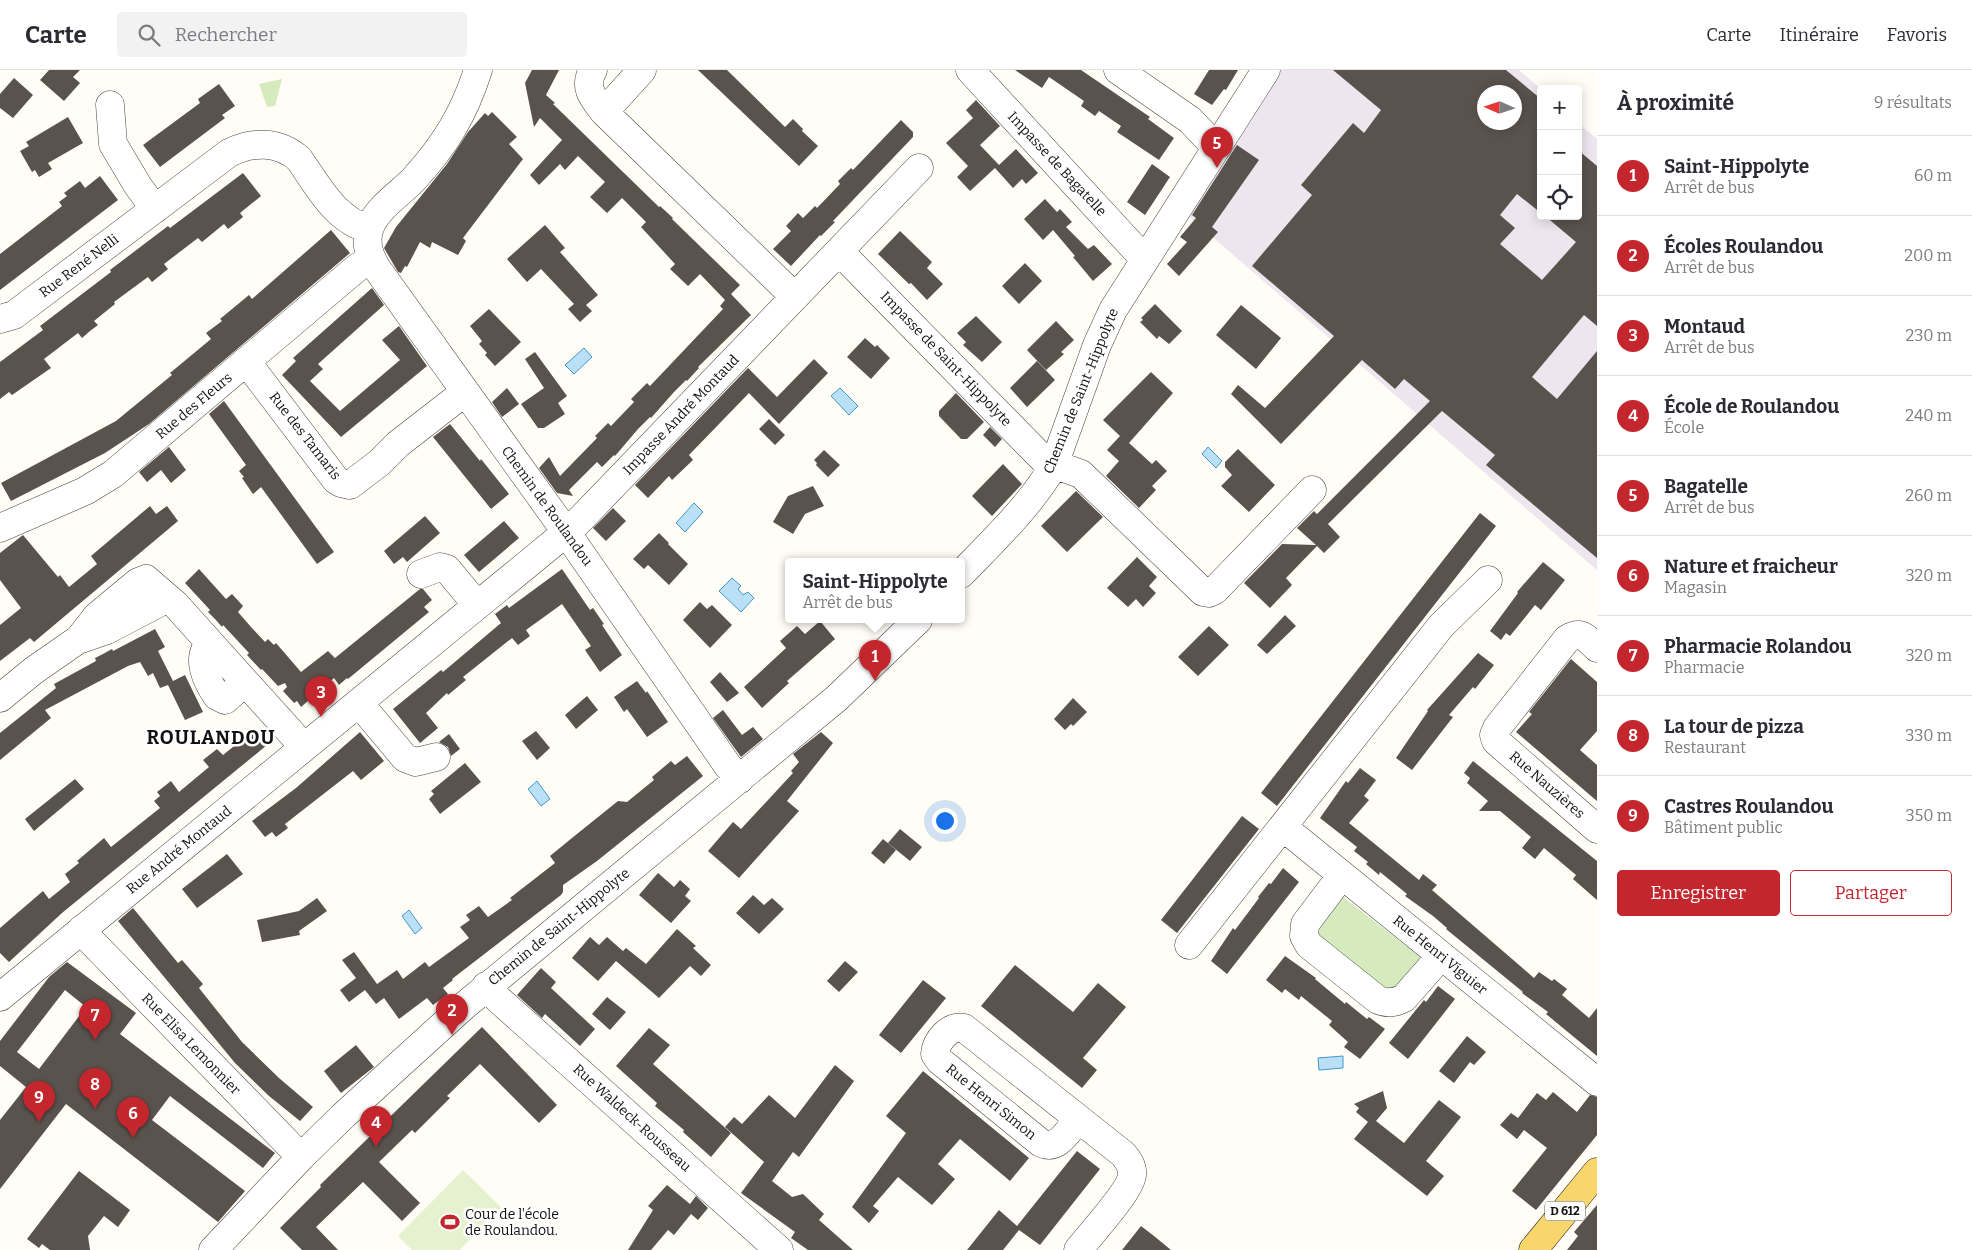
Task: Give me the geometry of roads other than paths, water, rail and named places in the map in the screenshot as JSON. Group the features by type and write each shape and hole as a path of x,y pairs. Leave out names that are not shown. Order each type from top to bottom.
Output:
{"main road":[{"name":"D 612","path":"1533,1250 1597,1172"}],"street":[{"path":"369,228 381,211 415,179 446,140 464,109 478,70"},
{"path":"593,70 590,76 589,88 604,112 795,297"},
{"path":"604,112 642,70"},
{"name":"Impasse de Bagatelle","path":"970,70 1136,250 1146,257"},
{"path":"1118,70 1150,80 1210,141 1218,146"},
{"name":"Chemin de Saint-Hippolyte","path":"965,570 1024,508 1037,492 1054,465 1104,328 1146,257 1266,70"},
{"path":"110,105 112,144 155,209"},
{"name":"Rue René Nelli","path":"0,319 14,315 229,153 247,145 263,144 278,147 293,154 299,159 341,215 356,225 369,228"},
{"name":"Impasse André Montaud","path":"566,532 919,168"},
{"name":"Chemin de Roulandou","path":"369,228 368,245 372,259 740,780"},
{"name":"Impasse de Saint-Hippolyte","path":"839,251 1045,461 1081,474 1202,592 1210,593 1215,590 1312,490"},
{"name":"Rue des Fleurs","path":"0,528 85,491 105,480 358,267 372,259"},
{"name":"Rue des Tamaris","path":"246,361 336,480 345,485 350,485 379,463 398,444 465,392"},
{"name":"Rue André Montaud","path":"0,997 566,532"},
{"path":"421,574 440,567 447,569 477,605"},
{"path":"0,698 33,671 79,639 97,616 141,580 149,580 168,598 304,747"},
{"path":"1190,945 1441,626 1488,580"},
{"name":"Chemin de Saint-Hippolyte","path":"213,1250 301,1157 344,1115 486,986 740,780 856,681 915,623"},
{"name":"Rue Nauzières","path":"1590,641 1574,634 1567,639 1497,728 1494,735 1496,741 1597,829"},
{"path":"359,702 405,758 416,762 436,757"},
{"name":"Rue Henri Viguier","path":"1283,827 1597,1082"},
{"path":"1342,875 1305,924 1304,936 1309,946 1384,1003 1397,1002 1404,998 1441,956"},
{"name":"Rue Elisa Lemonnier","path":"82,929 91,941 301,1157"},
{"name":"Rue Waldeck-Rousseau","path":"486,986 778,1250"},
{"name":"Rue Henri Simon","path":"1078,1119 1056,1145 1050,1146 1041,1143 940,1061 935,1054 936,1046 950,1029 959,1026 964,1028 1123,1154 1132,1168 1130,1184 1078,1250"}],"water":[{"path":"584,348 592,357 574,374 565,365"},
{"path":"840,388 858,406 849,415 831,396"},
{"path":"1208,447 1222,461 1216,468 1202,454"},
{"path":"694,503 703,512 685,532 676,523"},
{"path":"732,578 741,586 738,589 743,595 748,592 754,598 741,612 719,591"},
{"path":"537,781 550,799 541,806 528,789"},
{"path":"409,910 422,928 415,934 402,916"},
{"path":"1343,1056 1343,1068 1319,1070 1318,1058"}],"place":[{"name":"Bagatelle","path":"1217,168"},
{"name":"Saint-Hippolyte","path":"875,681"},
{"name":"Montaud","path":"321,717"},
{"name":"Écoles Roulandou","path":"452,1035"},
{"name":"Pharmacie Rolandou","path":"95,1040"},
{"name":"La tour de pizza","path":"95,1109"},
{"name":"Castres Roulandou","path":"39,1122"},
{"name":"Nature et fraicheur","path":"133,1138"},
{"name":"École de Roulandou","path":"376,1147"},
{"name":"Cour de l'école de Roulandou.","path":"450,1222"}],"district":[{"name":"ROULANDOU","path":"211,737"}]}
